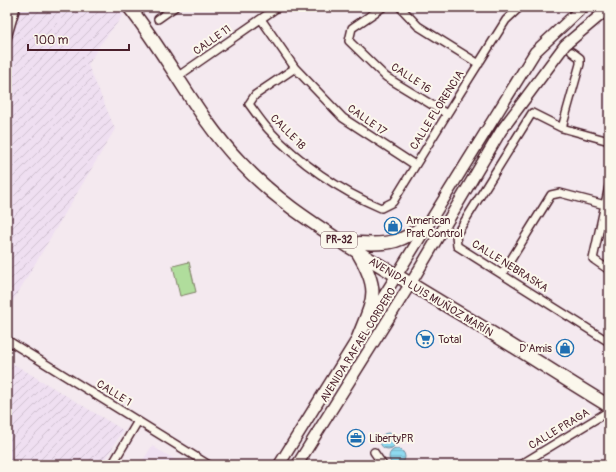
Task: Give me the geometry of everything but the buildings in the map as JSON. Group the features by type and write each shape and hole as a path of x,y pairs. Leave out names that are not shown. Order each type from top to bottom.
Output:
{"main road":[{"name":"AVENIDA LUIS MUÑOZ MARÍN","path":"129,7 227,137 254,167 280,190 357,247 609,406"},
{"name":"AVENIDA LUIS MUÑOZ MARÍN","path":"138,7 150,23 180,75"},
{"name":"AVENIDA RAFAEL CORDERO","path":"279,465 535,52 583,7"},
{"name":"AVENIDA RAFAEL CORDERO","path":"297,465 412,281 501,131 565,45 609,8"},
{"path":"358,338 372,303 373,288 369,272 357,247 388,244 414,233 428,223"},
{"name":"AVENIDA LUIS MUÑOZ MARÍN","path":"412,281 609,398"}],"street":[{"path":"7,38 16,7"},
{"path":"158,19 175,7"},
{"name":"CALLE 11","path":"180,75 278,7"},
{"name":"CALLE 16","path":"383,7 352,28 349,41 386,77 447,114"},
{"path":"400,7 418,26 479,64"},
{"name":"CALLE FLORENCIA","path":"365,202 381,208 394,202 506,20 520,7"},
{"name":"CALLE 17","path":"261,19 295,68 343,118 415,166"},
{"path":"572,52 580,58 580,64 562,128 609,141"},
{"name":"CALLE 18","path":"295,68 256,95 249,104 268,129 307,166 365,202"},
{"name":"CALLE NEBRASKA","path":"562,128 532,113 456,235 457,246 609,342"},
{"path":"609,186 607,205 593,259 609,270"},
{"path":"502,274 551,195 560,193 607,205"},
{"name":"CALLE 1","path":"7,340 209,465"},
{"name":"CALLE PRAGA","path":"520,465 609,411"},
{"path":"112,465 138,421"},
{"path":"374,452 383,465"}],"shaded area":[{"path":"7,7 119,7 124,14 99,46 88,65 115,129 7,311"},
{"path":"7,360 123,430 102,465 7,465"},
{"path":"152,446 184,465 140,465"}],"green space":[{"path":"189,262 196,292 180,296 173,266"}],"water":[{"path":"388,433 395,438 396,441 391,448 388,449 381,444 380,441 385,434"},
{"path":"397,449 403,451 405,457 403,463 397,465 391,463 389,457 391,451"}],"place":[{"name":"American Prat Control","path":"393,226"},
{"name":"Total","path":"425,339"},
{"name":"D'Amis","path":"565,348"},
{"name":"LibertyPR","path":"356,438"}]}
